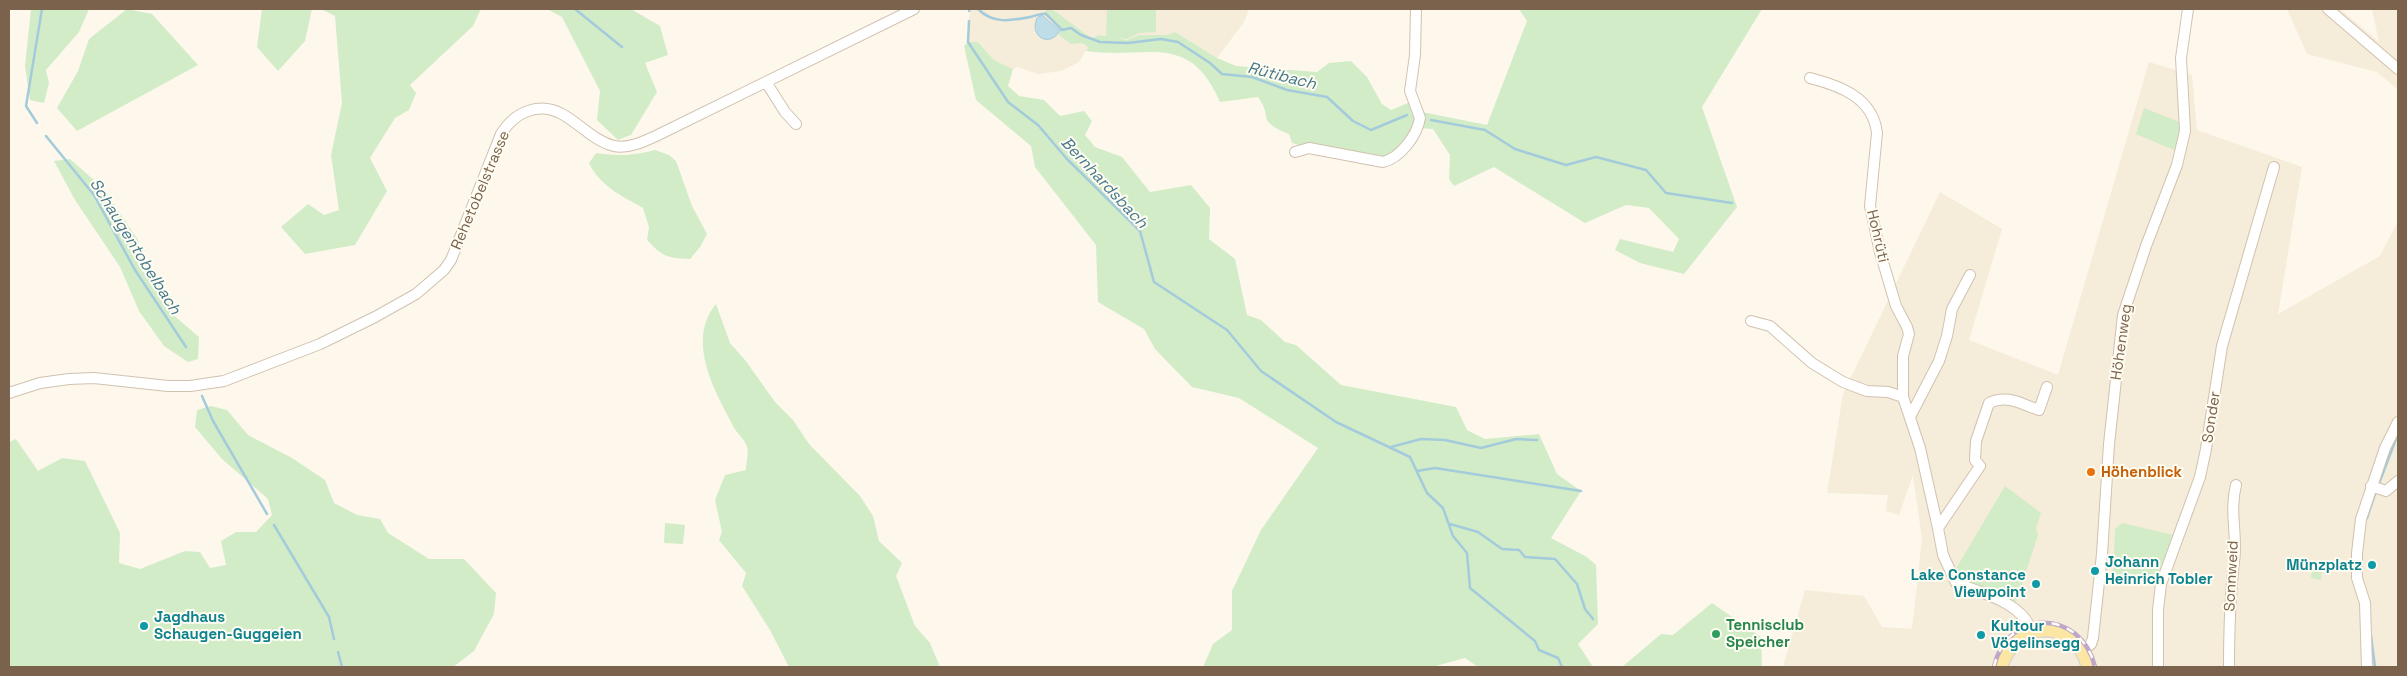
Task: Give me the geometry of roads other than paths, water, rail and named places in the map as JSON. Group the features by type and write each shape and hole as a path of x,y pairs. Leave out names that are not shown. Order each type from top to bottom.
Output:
{"main road":[{"path":"2001,667 2005,655 2014,643 2032,632 2042,630 2058,632 2071,640 2081,651 2088,667"}],"street":[{"name":"Rehetobelstrasse","path":"9,393 40,383 69,378 94,378 168,386 208,384 243,375 303,350 384,313 416,294 444,270 458,246 501,134 508,124 521,113 538,109 553,110 562,114 596,138 616,146 629,146 658,135 914,9"},
{"path":"1295,152 1309,148 1382,162 1392,160 1402,151 1420,118 1410,91 1415,55 1416,9"},
{"name":"Höhenweg","path":"2081,651 2090,644 2093,638 2102,554 2108,453 2124,315 2143,254 2176,166 2185,131 2182,58 2188,9"},
{"path":"2328,9 2398,69"},
{"name":"Hohrüti","path":"1810,78 1837,85 1853,94 1872,113 1876,124 1877,133 1870,206 1894,297 1909,334 1903,356 1903,397 1920,448 1943,555 1956,583 2014,609 2028,622 2032,632"},
{"path":"766,82 785,112 796,124"},
{"name":"Sonder","path":"2158,667 2158,610 2161,584 2200,477 2222,346 2274,167"},
{"path":"1910,417 1939,361 1947,336 1952,308 1970,275"},
{"path":"1751,321 1770,326 1812,363 1843,382 1867,391 1888,392 1903,397"},
{"path":"1938,528 1980,466 1975,460 1976,441 1989,403 1999,398 2007,398 2039,410 2047,387"},
{"path":"2367,667 2365,604 2357,578 2357,553 2361,520 2375,488 2385,448 2398,422"},
{"path":"2375,488 2386,491 2398,481"},
{"name":"Sonnweid","path":"2230,667 2229,600 2234,563 2232,506 2236,485"}],"water":[{"path":"1042,15 1060,31 1050,39 1041,38 1036,30 1037,18"}],"waterway":[{"name":"Schaugentobelbach","path":"37,123 26,106 42,9"},
{"path":"575,9 622,47"},
{"name":"Rütibach","path":"978,9 990,17 1002,20 1016,20 1046,14 1062,30 1071,28 1081,35 1100,42 1128,43 1161,39 1178,42 1210,63 1222,74 1252,77 1287,90 1327,97 1353,121 1371,130 1407,115"},
{"name":"Bernhardsbach","path":"969,21 968,42 1008,102 1038,125 1067,159 1140,231 1154,282 1227,330 1261,371 1336,422 1410,457 1427,493 1443,508 1453,536 1467,553 1470,588 1535,641 1539,650 1558,658 1562,667"},
{"name":"Rütibach","path":"1431,120 1485,130 1515,149 1566,165 1596,157 1646,170 1666,193 1732,203"},
{"name":"Schaugentobelbach","path":"46,136 94,195 135,270 186,347"},
{"name":"Schaugentobelbach","path":"202,396 213,421 267,514"},
{"path":"2378,486 2398,434"},
{"path":"1391,447 1421,439 1445,440 1481,448 1516,439 1537,440"},
{"path":"1417,471 1435,468 1581,491"},
{"path":"2367,518 2376,491"},
{"path":"1450,524 1478,532 1502,549 1519,550 1525,557 1555,559 1577,584 1585,609 1593,619"},
{"name":"Schaugentobelbach","path":"274,525 329,617 334,639"},
{"path":"2371,636 2375,667"},
{"name":"Schaugentobelbach","path":"338,652 342,667"}],"railway":[{"path":"1994,667 2001,648 2013,634 2028,626 2044,623 2060,626 2075,634 2087,648 2095,667"}],"place":[{"name":"Höhenblick","path":"2091,472"},
{"name":"Münzplatz","path":"2372,565"},
{"name":"Johann Heinrich Tobler","path":"2095,571"},
{"name":"Lake Constance Viewpoint","path":"2036,584"},
{"name":"Jagdhaus Schaugen-Guggeien","path":"144,626"},
{"name":"Tennisclub Speicher","path":"1716,634"},
{"name":"Kultour Vögelinsegg","path":"1981,635"}]}
